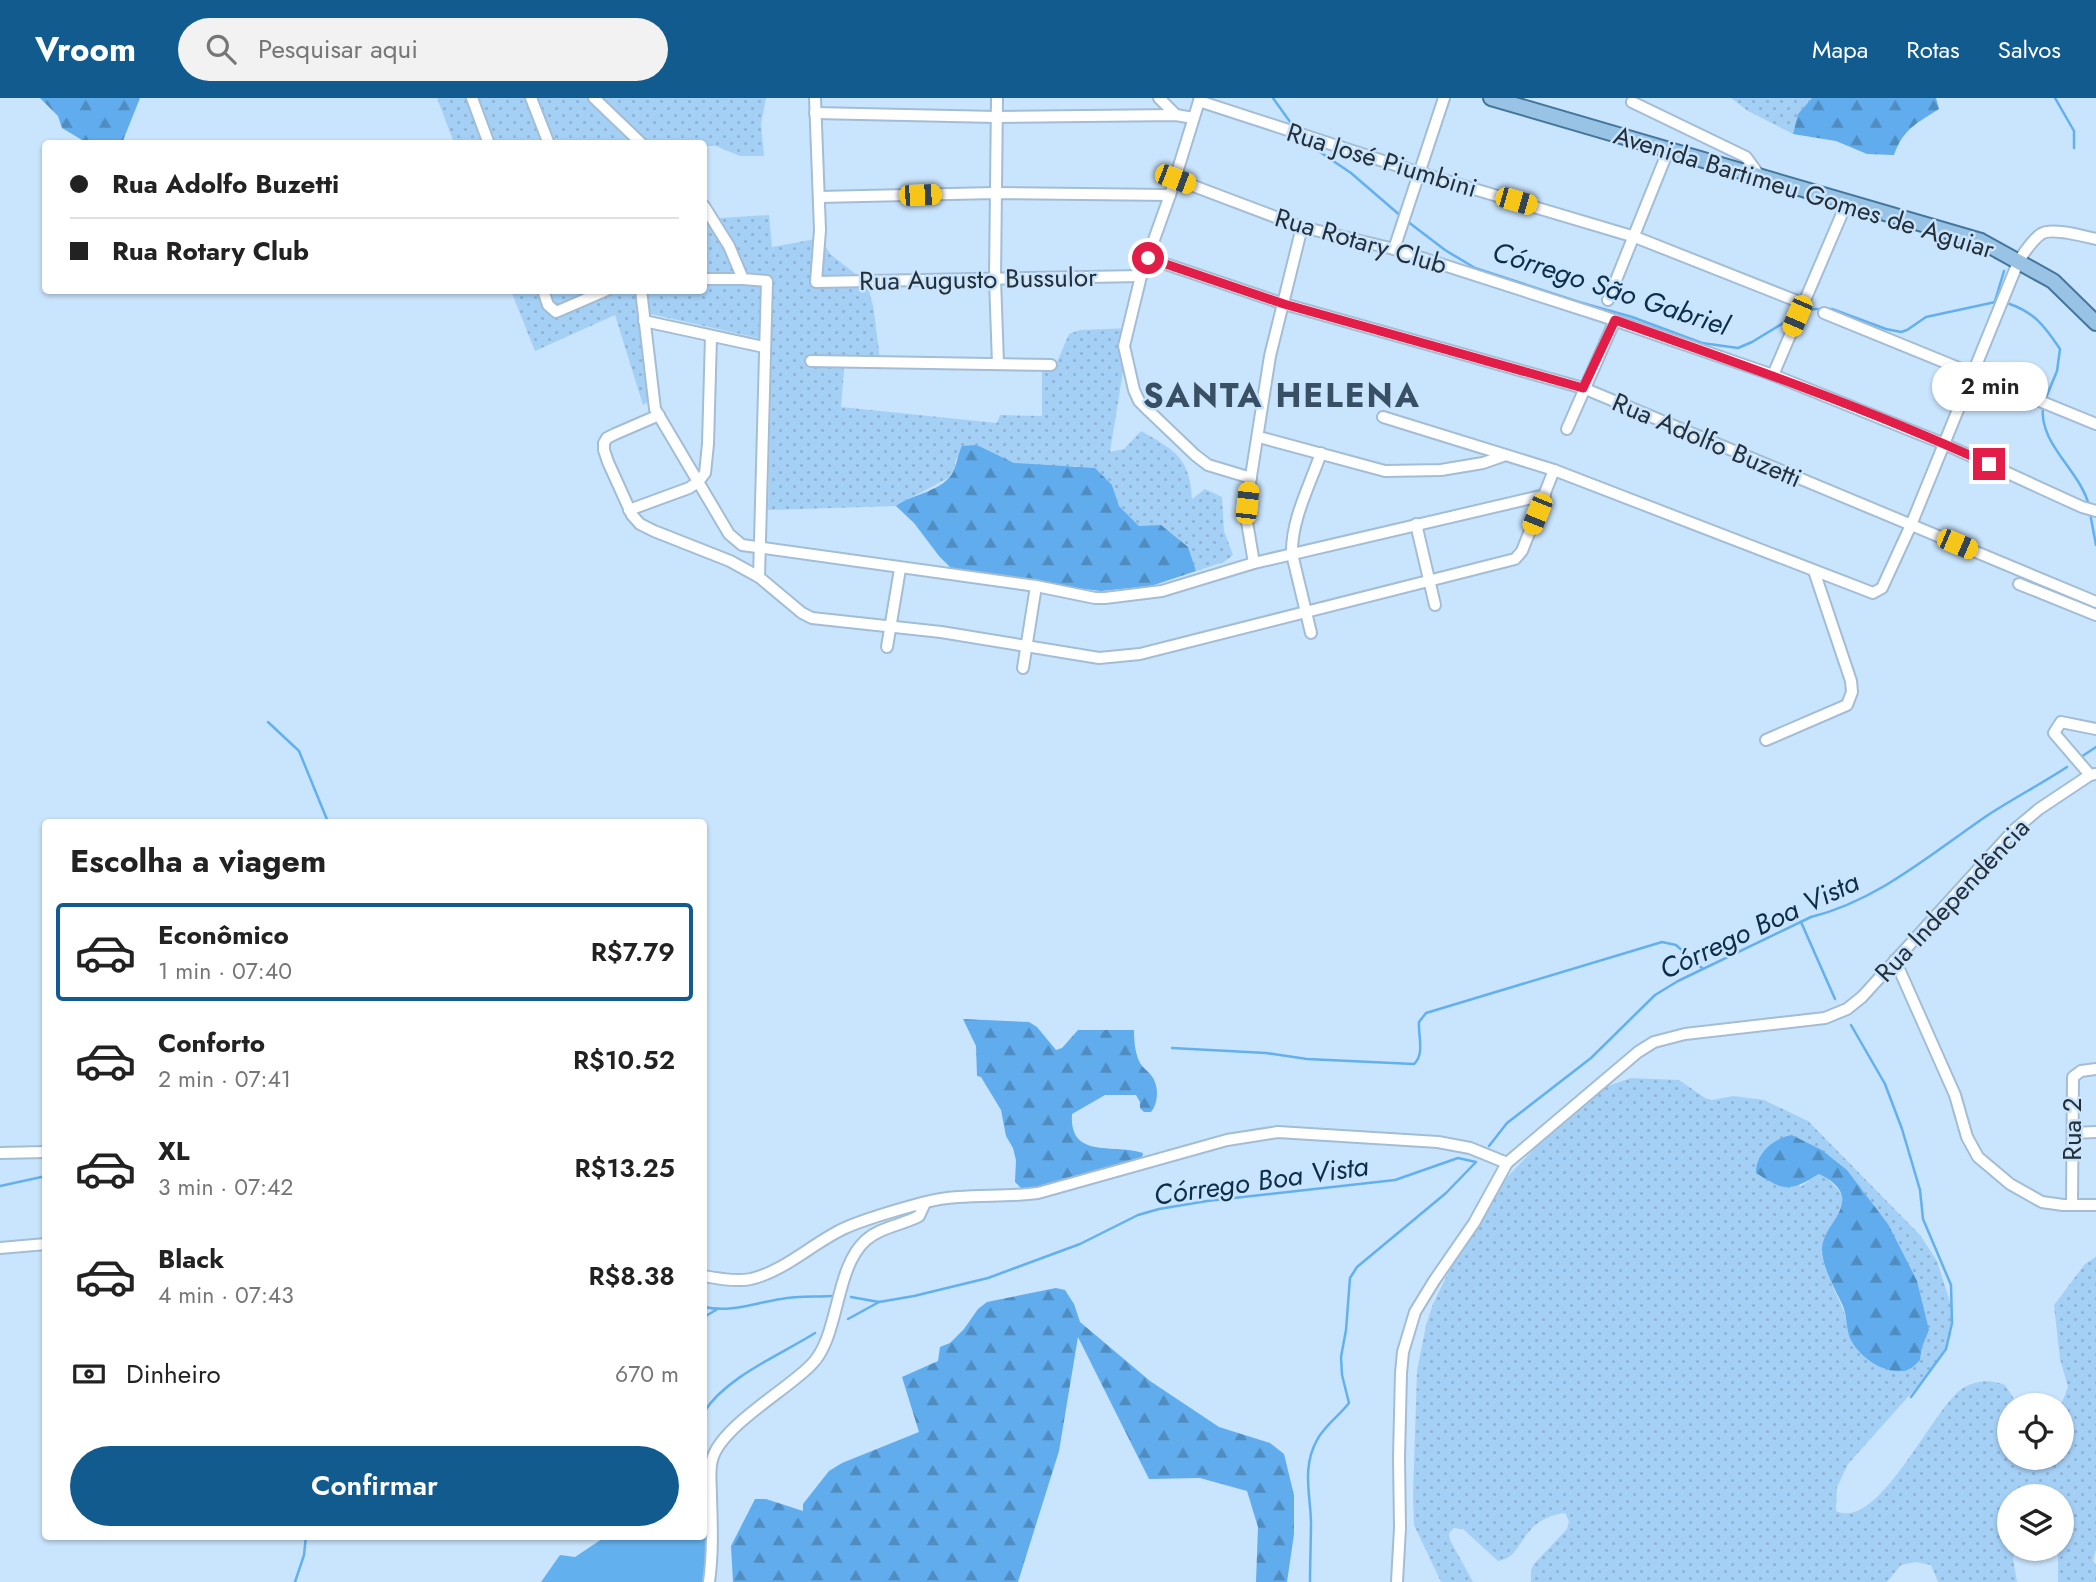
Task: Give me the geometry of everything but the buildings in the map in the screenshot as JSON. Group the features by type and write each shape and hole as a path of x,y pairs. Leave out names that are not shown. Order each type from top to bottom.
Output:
{"main road":[{"name":"Avenida Bartimeu Gomes de Aguiar","path":"1491,98 1981,241 2053,281 2096,323"}],"street":[{"path":"472,98 488,140"},
{"path":"531,98 550,140"},
{"path":"594,98 638,140"},
{"path":"815,98 819,197 995,193 1170,195"},
{"path":"997,98 995,279 998,365"},
{"path":"1159,98 1176,115"},
{"path":"1394,249 1444,98"},
{"path":"1199,100 1170,195 1141,276 1124,337 1124,346 1139,401 1208,465 1251,478"},
{"name":"Rua José Piumbini","path":"1199,100 1420,173 1635,237 1800,309"},
{"path":"1632,102 1746,157 1759,175"},
{"path":"815,113 996,117 1176,115 1193,118"},
{"path":"1608,300 1668,151"},
{"name":"Rua Rotary Club","path":"1175,179 1303,227 1394,249 1773,374 1942,443 2095,511"},
{"name":"Rua Augusto Bussulor","path":"819,197 820,230 816,282 1141,276"},
{"path":"1773,374 1847,202"},
{"path":"707,211 729,246 743,279"},
{"path":"1254,563 1247,522 1251,478 1270,356 1303,227"},
{"path":"1383,417 1554,470 1867,593 1873,593 1882,588 1911,524 2019,260 2039,235 2045,232 2096,239"},
{"name":"Rua Adolfo Buzetti","path":"1148,258 1284,304 1583,388 2096,602"},
{"path":"707,279 767,281 759,577"},
{"path":"544,294 548,305 556,312 598,294"},
{"path":"642,294 653,400 659,415 729,534 742,545 1035,586 1095,598 1132,596 1162,591 1254,563 1545,495"},
{"path":"1824,313 2096,424"},
{"path":"1566,429 1615,320"},
{"path":"645,321 764,347"},
{"path":"629,510 689,488 698,482 707,466 711,336"},
{"path":"811,361 1051,365"},
{"path":"659,415 607,438 604,443 608,462 629,510 640,524 738,565 759,577 802,613 812,618 890,625 1099,658 1122,657 1515,559 1522,551 1554,470"},
{"path":"1259,437 1363,467 1401,472 1441,470 1483,463 1503,456"},
{"path":"1311,633 1292,554 1294,528 1321,453"},
{"path":"1416,524 1436,605"},
{"path":"738,565 742,545"},
{"path":"887,648 900,569"},
{"path":"1766,740 1847,705 1850,700 1851,681 1814,571"},
{"path":"2018,584 2096,615"},
{"path":"1023,668 1035,586"},
{"path":"2093,775 2054,733 2061,722 2096,729"},
{"name":"Rua Independência","path":"1507,1163 1638,1052 1654,1042 1695,1032 1825,1018 1847,1009 2014,830 2039,809 2093,775"},
{"path":"1895,960 1955,1095 1967,1137 1978,1157 1997,1176 2042,1202 2096,1205"},
{"name":"Rua 2","path":"2072,1205 2073,1077 2086,1069 2096,1069"},
{"path":"707,1276 729,1280 751,1279 770,1272 845,1228 925,1203 965,1197 1006,1197 1038,1193 1227,1140 1278,1132 1438,1142 1470,1148 1507,1163 1474,1223 1415,1312 1403,1352 1397,1582"},
{"path":"2073,1133 2096,1132"},
{"path":"0,1153 42,1152"},
{"path":"709,1582 712,1548 711,1467 716,1451 737,1427 813,1364 825,1340 846,1271 864,1241 875,1233 919,1216 925,1203"},
{"path":"0,1248 42,1244"}],"shaded area":[{"path":"437,98 766,98 761,124 764,156 740,156 716,146 707,146 707,140 453,140"},
{"path":"1731,98 1812,98 1798,114 1793,134 1748,111"},
{"path":"769,215 772,247 821,238 830,254 866,282 873,305 880,359 845,358 841,407 997,423 1000,415 1042,416 1042,372 1055,367 1069,334 1080,330 1130,328 1110,452 1124,449 1141,431 1172,450 1184,464 1191,485 1192,499 1205,489 1222,497 1224,531 1233,555 1224,562 1196,571 1187,547 1139,526 1119,506 1112,485 1076,466 1014,463 977,445 956,459 954,470 948,478 896,506 768,510 772,341 642,312 648,402 643,405 615,315 535,351 512,294 707,294 707,219"},
{"path":"1631,1078 1679,1080 1712,1100 1733,1096 1764,1100 1808,1121 1920,1235 1937,1261 1951,1305 1951,1335 1946,1349 1916,1388 1848,1464 1837,1487 1836,1511 1853,1513 1870,1503 1887,1486 1951,1400 1963,1388 1978,1382 2005,1385 2010,1393 1997,1393 1997,1470 2074,1470 2074,1393 2066,1393 2068,1387 2060,1359 2054,1305 2085,1264 2096,1257 2096,1548 2093,1561 2096,1565 2096,1582 2058,1582 2058,1561 2074,1561 2074,1484 1997,1484 1997,1561 2013,1561 2017,1582 1938,1582 1931,1565 1916,1562 1901,1565 1887,1582 1531,1582 1534,1564 1567,1529 1569,1521 1565,1513 1539,1522 1514,1553 1498,1561 1463,1529 1454,1528 1449,1533 1450,1540 1473,1582 1441,1582 1414,1525 1417,1371 1426,1325 1433,1304 1483,1202 1566,1116 1602,1088","holes":["1792,1135 1822,1150 1847,1170 1888,1224 1929,1330 1920,1360 1848,1327 1822,1257 1825,1238 1842,1208 1842,1194 1827,1178 1819,1174 1800,1187"]},
{"path":"600,1540 705,1540 706,1563 702,1582 541,1582 560,1555 575,1557"}],"green space":[{"path":"40,98 140,98 123,140 82,140 62,128 58,116"},
{"path":"1812,98 1936,98 1939,109 1906,133 1894,155 1867,154 1836,141 1793,134 1798,114"},
{"path":"977,445 1014,463 1095,468 1112,485 1119,506 1139,526 1161,525 1188,547 1196,571 1151,586 1101,591 951,568 914,523 896,506 942,484 953,472 962,446"},
{"path":"963,1019 1029,1022 1037,1027 1056,1050 1062,1048 1078,1030 1134,1030 1138,1059 1154,1079 1157,1088 1156,1103 1151,1112 1144,1112 1140,1108 1136,1095 1105,1095 1072,1114 1073,1128 1078,1138 1086,1144 1143,1153 1141,1163 1091,1183 1023,1190 1015,1182 1016,1160 1006,1136 1001,1110 981,1077 977,1076 976,1046"},
{"path":"1792,1135 1822,1150 1847,1170 1888,1224 1917,1281 1929,1330 1920,1360 1910,1369 1894,1371 1871,1362 1850,1338 1844,1310 1827,1271 1822,1250 1823,1242 1842,1203 1839,1189 1819,1174 1801,1184 1787,1187 1756,1173 1759,1159 1767,1148 1779,1139"},
{"path":"1056,1288 1065,1290 1074,1304 1080,1322 1150,1381 1219,1427 1270,1443 1284,1454 1294,1495 1294,1534 1287,1582 1256,1582 1258,1527 1247,1491 1200,1478 1149,1479 1078,1337 1059,1451 1018,1582 733,1582 731,1546 755,1499 766,1499 803,1511 803,1504 829,1471 842,1463 919,1432 902,1377 938,1361 940,1347 950,1343 987,1302"}],"waterway":[{"name":"Córrego São Gabriel","path":"1273,98 1293,126"},
{"path":"2055,98 2074,131 2074,148"},
{"name":"Córrego São Gabriel","path":"1317,150 1351,173 1402,217"},
{"name":"Córrego São Gabriel","path":"1407,221 1445,250 1475,268 1632,317 1702,343 1738,348 1795,316"},
{"path":"1995,301 2004,271"},
{"name":"Córrego São Gabriel","path":"1804,311 1832,309 1901,332 1926,317 2000,301"},
{"name":"Córrego São Gabriel","path":"2007,303 2038,320 2060,349 2057,371 2045,400"},
{"name":"Córrego São Gabriel","path":"2043,406 2047,433 2085,493 2089,506"},
{"name":"Córrego São Gabriel","path":"2090,513 2096,545"},
{"path":"268,722 299,751 327,819"},
{"name":"Córrego Boa Vista","path":"2081,757 2096,747"},
{"name":"Córrego Boa Vista","path":"1489,1146 1507,1123 1591,1058 1655,995 1678,981 1811,917 1836,909 1882,887 1988,815 2067,767"},
{"path":"1801,922 1835,999"},
{"path":"1172,1048 1414,1064 1420,1050 1419,1022 1426,1013 1662,942 1676,945 1702,968"},
{"path":"1851,1025 1885,1084 1920,1190 1923,1219 1951,1285 1952,1323 1946,1349 1911,1397"},
{"name":"Córrego Boa Vista","path":"851,1297 879,1302 988,1278 1080,1244 1138,1215 1159,1209 1395,1180 1458,1158 1476,1162 1446,1193 1357,1267 1350,1278 1341,1357 1349,1403 1320,1435 1312,1450 1308,1470 1310,1582"},
{"name":"Córrego Boa Vista","path":"0,1186 42,1177"},
{"name":"Córrego Boa Vista","path":"707,1308 733,1308 787,1298 831,1296"},
{"path":"848,1319 879,1302"},
{"path":"707,1315 716,1310"},
{"path":"707,1408 740,1377 815,1333"},
{"path":"295,1582 304,1555 306,1540"}],"district":[{"name":"SANTA HELENA","path":"1282,395"}],"route":[{"path":"1148,258 1284,304 1583,388 1615,320 1773,374 1989,464"}]}
